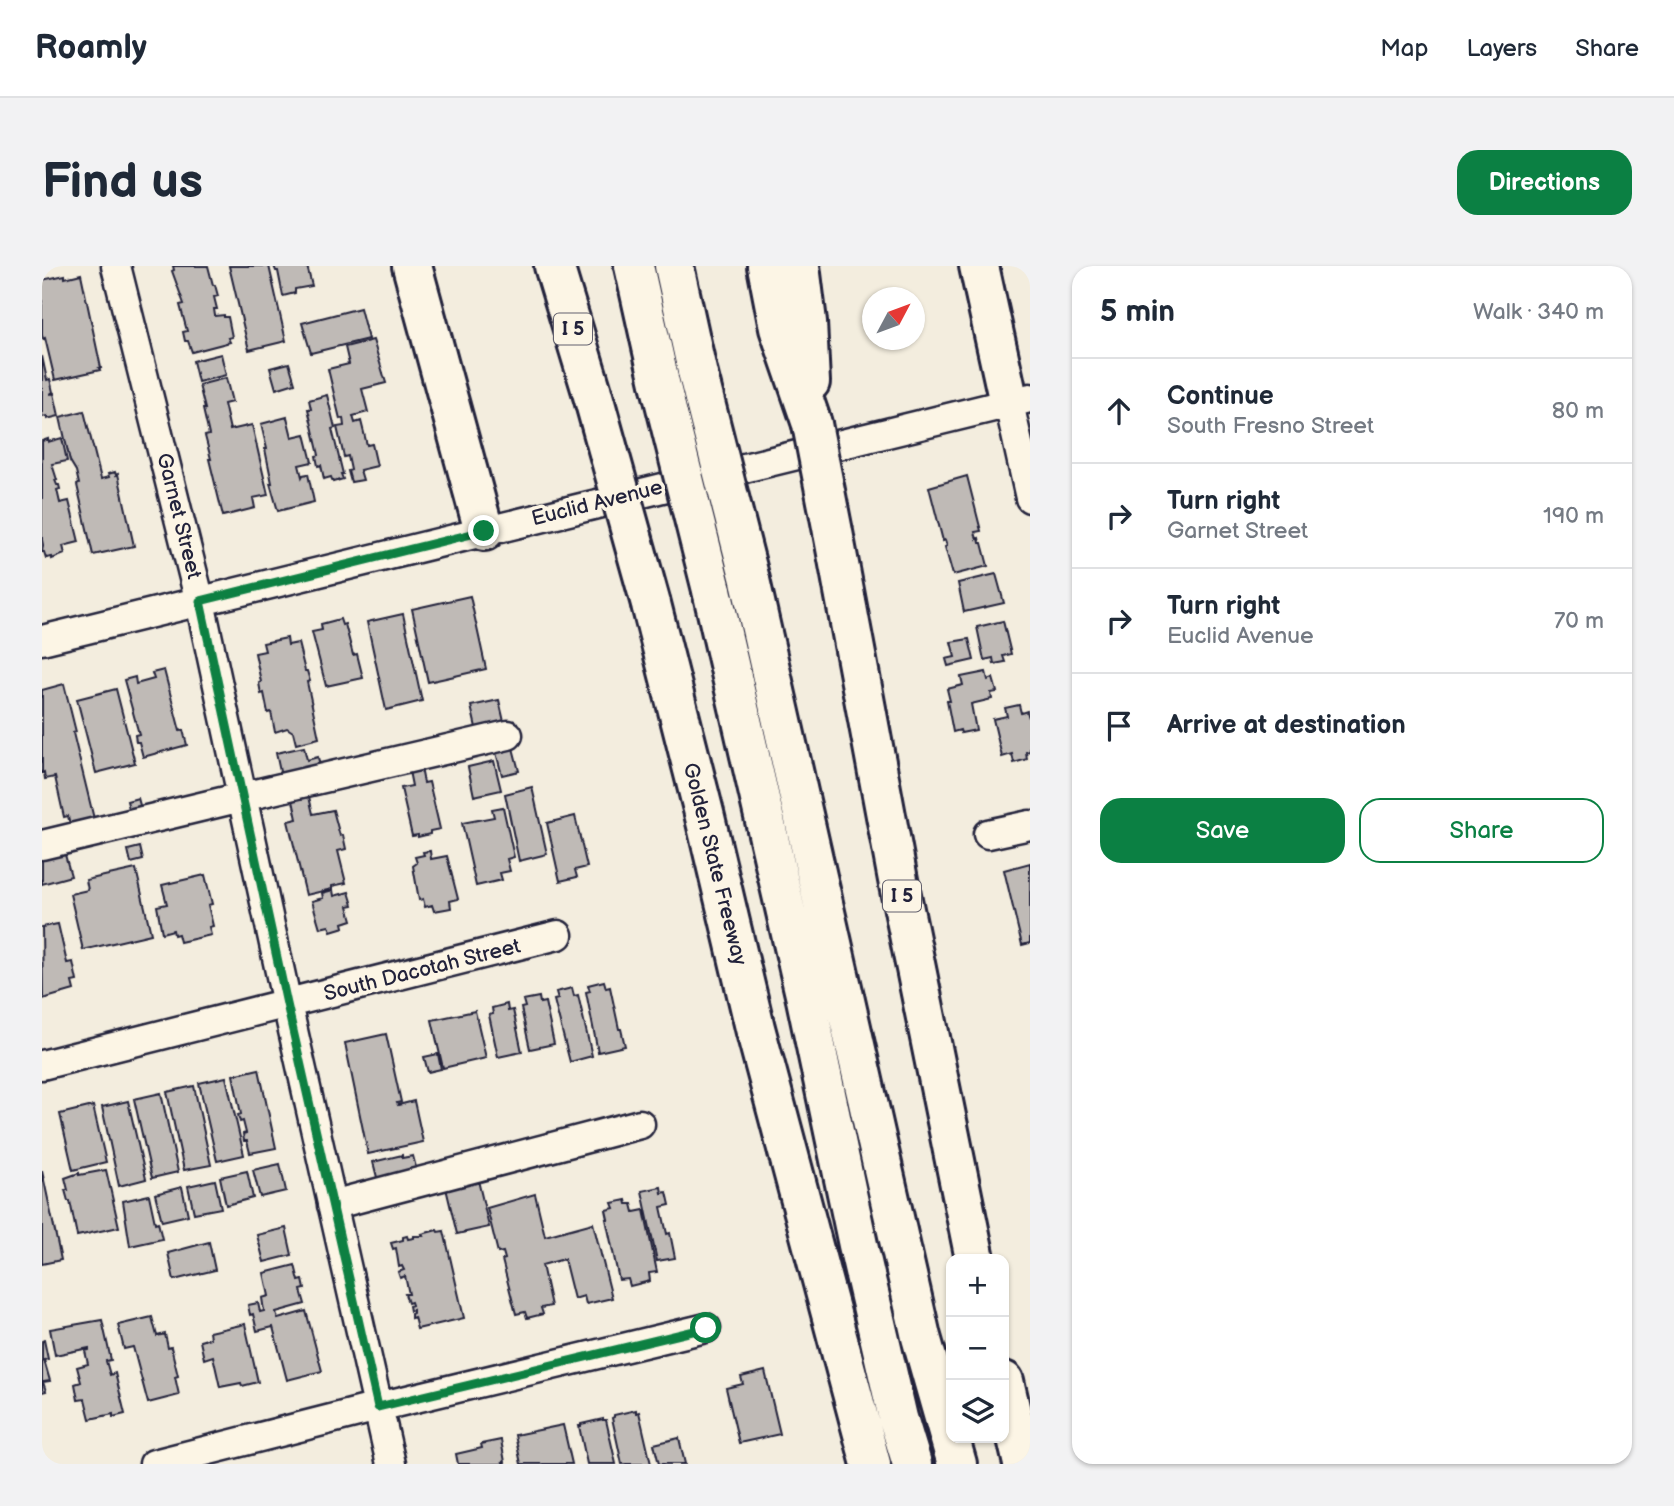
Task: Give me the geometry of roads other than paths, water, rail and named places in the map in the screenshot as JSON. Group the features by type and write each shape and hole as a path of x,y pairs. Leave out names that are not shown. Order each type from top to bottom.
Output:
{"highway":[{"path":"411,266 484,531"},
{"name":"Golden State Freeway","path":"554,266 651,604 755,1028 871,1464"},
{"path":"634,266 803,985 898,1418 912,1464"},
{"path":"674,266 750,580 921,1337 957,1464"},
{"name":"I 5","path":"767,266 793,325 904,907 974,1254"},
{"path":"793,325 800,266"},
{"path":"979,266 1019,401"},
{"path":"1009,1403 1023,1464"}],"street":[{"name":"Garnet Street","path":"116,266 200,601 287,1004 391,1464"},
{"name":"Euclid Avenue","path":"42,640 1019,401"},
{"path":"1019,401 1030,498"},
{"path":"42,845 508,735"},
{"path":"988,834 1030,825"},
{"name":"South Dacotah Street","path":"42,1065 558,935"},
{"path":"332,1205 640,1124"},
{"path":"155,1464 706,1328"}]}
